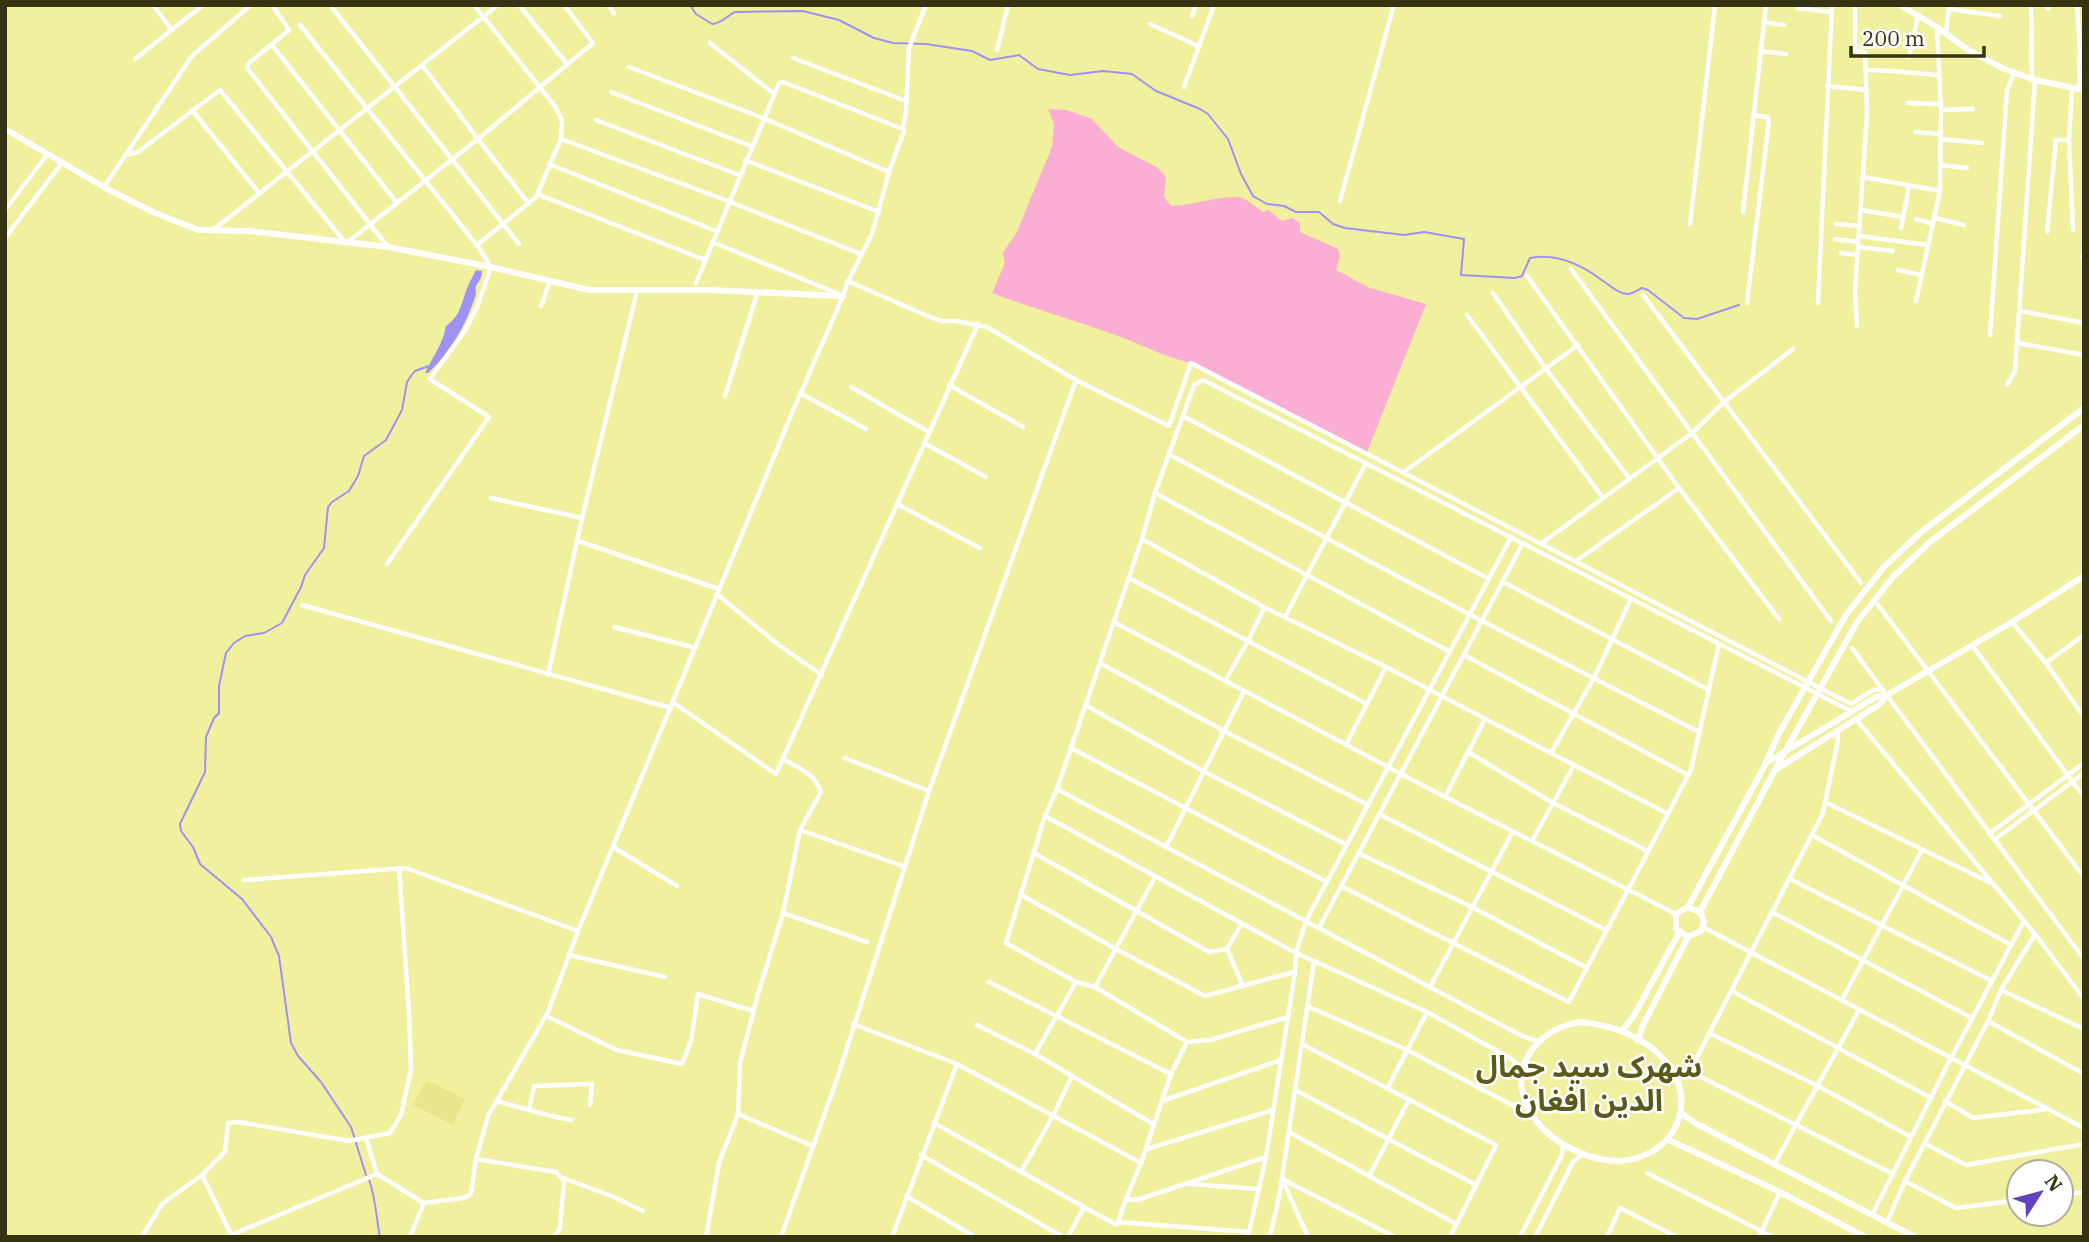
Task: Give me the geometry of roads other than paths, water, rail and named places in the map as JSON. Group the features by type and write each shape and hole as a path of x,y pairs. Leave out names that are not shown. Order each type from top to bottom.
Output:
{"street":[{"path":"153,5 172,30"},
{"path":"104,187 192,55 251,5"},
{"path":"272,5 289,30 248,64 247,68 388,247"},
{"path":"330,5 519,244"},
{"path":"474,5 540,87 562,120 561,139 537,194 529,204 477,245"},
{"path":"212,231 498,5"},
{"path":"519,5 567,64"},
{"path":"346,241 426,181 593,43 564,5"},
{"path":"608,5 614,13"},
{"path":"366,1138 377,1174 424,1203 463,1198 471,1194 476,1159 488,1116 546,1016 578,931 800,393 848,281 872,234 889,172 904,131 902,129 909,48 926,5"},
{"path":"997,50 1007,5"},
{"path":"1192,16 1196,5"},
{"path":"1184,87 1214,5"},
{"path":"1339,201 1393,8 1391,5"},
{"path":"1690,223 1715,5"},
{"path":"1743,212 1766,5"},
{"path":"1818,303 1832,5"},
{"path":"1855,5 1854,50 1865,53 1866,70 1866,145 1855,291 1857,326"},
{"path":"1900,5 1968,50 2014,73 2033,80 2078,89"},
{"path":"2007,385 2015,371 2018,344 2033,80 2031,5"},
{"path":"2073,230 2069,140 2078,89 2080,51 2077,5"},
{"path":"135,59 199,7"},
{"path":"1946,35 1949,7 2000,16"},
{"path":"1797,8 1831,12"},
{"path":"1909,57 1918,16"},
{"path":"1763,22 1784,25"},
{"path":"1150,24 1198,46"},
{"path":"300,25 477,245 491,267"},
{"path":"1916,301 1940,191 1937,27"},
{"path":"710,43 773,93"},
{"path":"272,45 397,203"},
{"path":"1760,51 1786,54"},
{"path":"793,58 906,101"},
{"path":"422,65 529,204"},
{"path":"629,67 763,117 889,172"},
{"path":"1866,70 1906,70 1938,75"},
{"path":"1990,335 2007,90 2014,73"},
{"path":"696,283 779,83 783,82 902,129"},
{"path":"1827,86 1866,90"},
{"path":"126,155 138,152 220,90 346,241"},
{"path":"611,93 751,146"},
{"path":"1908,103 1973,109"},
{"path":"192,110 258,193"},
{"path":"1747,303 1769,120 1768,117 1754,115"},
{"path":"596,120 739,175"},
{"path":"5,129 104,187 155,213 199,230 250,231 388,247 589,290 709,290 843,296"},
{"path":"1915,132 1982,143"},
{"path":"561,139 861,254"},
{"path":"2048,232 2056,140 2069,140"},
{"path":"5,210 47,155"},
{"path":"745,160 879,212"},
{"path":"5,238 61,164"},
{"path":"549,164 716,232"},
{"path":"1941,165 1967,168"},
{"path":"1863,177 1940,191"},
{"path":"1901,228 1909,186"},
{"path":"537,194 705,260"},
{"path":"1861,211 1903,216"},
{"path":"1916,219 1964,225"},
{"path":"1836,223 1860,226"},
{"path":"1835,239 1928,245"},
{"path":"712,242 843,296"},
{"path":"1858,242 1894,251"},
{"path":"1841,253 1857,255"},
{"path":"387,564 489,417 430,379 466,329 491,267"},
{"path":"1571,269 1831,621"},
{"path":"1898,270 1920,275"},
{"path":"1527,276 1679,488 1779,619"},
{"path":"541,306 551,280"},
{"path":"848,281 941,321 978,324 1076,380 1169,426 1191,363 1542,543 1818,691 1854,715 2035,934 2084,999"},
{"path":"1493,293 1546,369 1630,479"},
{"path":"725,396 757,294"},
{"path":"548,675 582,518 636,295"},
{"path":"1643,295 1861,583"},
{"path":"2020,310 2084,323"},
{"path":"1466,315 1604,498"},
{"path":"302,606 548,675 673,706 776,774 978,324"},
{"path":"2018,344 2084,355"},
{"path":"1404,472 1578,345"},
{"path":"1542,543 1692,433 1724,402 1793,349"},
{"path":"781,1237 903,866 1076,380"},
{"path":"1288,1017 1210,1040 1187,1042 1095,987 1076,982 1006,943 1045,816 1086,705 1155,493 1194,384 1203,380 1719,644 1807,685"},
{"path":"949,385 1023,428"},
{"path":"851,387 929,432"},
{"path":"800,393 866,429"},
{"path":"1688,907 1700,912 1703,927 1698,934 1688,937 1679,933 1674,924 1676,914 1688,907 1766,763 1779,733 1846,615 1883,568 1921,532 2084,408"},
{"path":"1183,416 1489,579"},
{"path":"1700,912 1784,752 1857,622 1893,577 1930,542 2084,425"},
{"path":"924,443 986,477"},
{"path":"1170,455 1482,621 1699,732"},
{"path":"1285,617 1366,463"},
{"path":"1576,561 1679,488"},
{"path":"1155,493 1450,652"},
{"path":"491,498 582,518"},
{"path":"897,504 980,548"},
{"path":"934,1123 1117,1225 1249,1234 1266,1157 1296,953 1306,921 1511,537"},
{"path":"1142,539 1264,607 1386,667 1668,814"},
{"path":"578,541 718,591 780,646 822,675"},
{"path":"1319,928 1523,543"},
{"path":"1775,770 1838,730 1876,697 2012,622 2084,576"},
{"path":"1129,578 1367,704"},
{"path":"1503,582 1709,690"},
{"path":"1551,753 1594,678 1631,599"},
{"path":"1878,605 2084,877"},
{"path":"1225,681 1264,607"},
{"path":"1114,622 1444,797 1676,914"},
{"path":"2012,622 2046,663 2084,717"},
{"path":"614,627 695,648"},
{"path":"2046,663 2084,635"},
{"path":"1341,886 1569,1002 1688,775 1719,644"},
{"path":"1972,645 2084,797"},
{"path":"1852,648 2084,959"},
{"path":"1464,655 1688,775"},
{"path":"1100,663 1368,805"},
{"path":"1346,744 1386,667"},
{"path":"1818,691 1851,704 1873,690 1885,692"},
{"path":"1166,847 1244,691"},
{"path":"1086,705 1205,772 1347,845"},
{"path":"1766,763 1854,715"},
{"path":"1444,797 1485,719"},
{"path":"1838,730 1823,814 1709,1033 1693,1065 1693,1073 1894,1174"},
{"path":"1071,748 1327,882"},
{"path":"1468,752 1553,803 1648,851"},
{"path":"845,758 929,791"},
{"path":"706,1237 719,1163 738,1114 740,1063 783,914 800,830 821,792 817,780 784,761"},
{"path":"1989,834 2084,763"},
{"path":"1532,841 1574,765"},
{"path":"1994,840 2084,773"},
{"path":"1057,789 1522,1036 1537,1041"},
{"path":"1825,802 1994,884"},
{"path":"1379,814 1606,930"},
{"path":"1045,816 1296,953 1427,1012 1510,1058 1522,1068"},
{"path":"800,830 903,866"},
{"path":"1430,987 1513,831"},
{"path":"1812,835 2011,945"},
{"path":"613,847 677,886"},
{"path":"1842,1000 1923,849"},
{"path":"1034,853 1209,952 1227,949"},
{"path":"1358,853 1472,907 1587,968"},
{"path":"142,1237 162,1204 202,1175 225,1152 228,1123 238,1122 349,1141 390,1133 401,1115 411,1070 410,1013 399,868"},
{"path":"244,880 406,868 578,931"},
{"path":"1095,987 1155,877"},
{"path":"1790,879 1992,981"},
{"path":"1020,894 1205,996 1295,972"},
{"path":"1772,912 1973,1018"},
{"path":"783,914 867,942"},
{"path":"1872,1215 1930,1098 2024,921"},
{"path":"1227,949 1242,923"},
{"path":"1703,927 2084,1128"},
{"path":"1622,1031 1633,1017 1679,933"},
{"path":"1887,1222 2001,990 2035,934"},
{"path":"1638,1040 1688,937"},
{"path":"1227,949 1243,986"},
{"path":"569,955 665,977"},
{"path":"1270,1237 1282,1179 1314,961"},
{"path":"989,982 1171,1074"},
{"path":"1035,1054 1076,982"},
{"path":"2001,990 2084,1029"},
{"path":"1732,991 1930,1098"},
{"path":"546,1016 617,1050 682,1064 691,1041 698,994 754,1011"},
{"path":"1307,1006 1407,1050 1514,1106"},
{"path":"1775,1163 1859,1010"},
{"path":"1387,1088 1427,1012"},
{"path":"1988,1021 2084,1074"},
{"path":"1581,1022 1602,1024 1638,1040 1666,1062 1675,1076 1680,1093 1681,1113 1669,1140 1659,1148 1632,1160 1604,1159 1583,1154 1544,1129 1531,1114 1524,1096 1522,1068 1537,1041 1567,1023 1581,1022"},
{"path":"853,1024 957,1064 1141,1163"},
{"path":"976,1025 1035,1054 1153,1124"},
{"path":"1709,1033 1818,1086 1911,1137"},
{"path":"1118,1223 1147,1149 1171,1074 1187,1042"},
{"path":"1302,1044 1496,1145 1450,1237"},
{"path":"1161,1101 1281,1060"},
{"path":"893,1236 957,1064"},
{"path":"1021,1172 1072,1076"},
{"path":"529,1110 534,1086 592,1084 590,1105"},
{"path":"1295,1090 1476,1185"},
{"path":"1369,1176 1409,1100"},
{"path":"497,1101 545,1116 572,1120"},
{"path":"1945,1101 1973,1118 2049,1109"},
{"path":"1147,1149 1273,1109"},
{"path":"1681,1113 1695,1123 1915,1237"},
{"path":"738,1114 813,1146"},
{"path":"1289,1132 1456,1224"},
{"path":"1669,1140 1780,1192 1865,1237"},
{"path":"1520,1237 1562,1155 1564,1143"},
{"path":"1924,1143 1966,1165 2084,1144"},
{"path":"1535,1237 1573,1162 1583,1154"},
{"path":"921,1155 1066,1237 1084,1207"},
{"path":"1126,1199 1137,1200 1266,1157"},
{"path":"476,1159 556,1172 564,1181 560,1228 554,1237"},
{"path":"1647,1173 1760,1234 1773,1237"},
{"path":"202,1175 232,1236 377,1174"},
{"path":"559,1176 643,1211"},
{"path":"1282,1179 1308,1237"},
{"path":"1282,1179 1395,1237"},
{"path":"1905,1181 1956,1208 2005,1202"},
{"path":"1185,1184 1259,1189"},
{"path":"1760,1234 1780,1192"},
{"path":"906,1196 975,1237"},
{"path":"410,1237 424,1203"},
{"path":"1607,1237 1620,1208 1677,1237"}],"waterway":[{"path":"690,5 696,14 712,24 735,12 803,11 839,20 874,38 893,43 926,44 972,51 990,60 1019,55 1038,69 1070,75 1103,71 1132,74 1156,91 1208,114 1228,139 1241,174 1253,196 1267,204 1284,206 1296,212 1319,212 1333,224 1345,228 1404,235 1424,232 1464,239 1461,275 1515,278 1522,276 1530,258 1550,257 1578,265 1617,291 1627,294 1642,288 1648,290 1684,318 1697,319 1739,305"},
{"path":"366,1175 351,1127 291,1043 279,956 271,937 242,899 200,864 193,847 181,831 180,824 205,772 206,737 219,713 219,686 226,653 234,643 245,636 264,633 282,623 305,575 324,548 328,507 349,491 358,476 364,456 386,440 402,410 407,382 411,376 415,371 429,366"},
{"path":"369,1180 380,1237"}],"district":[{"name":"شهرک سید جمال الدین افغان","path":"1589,1084"}]}
